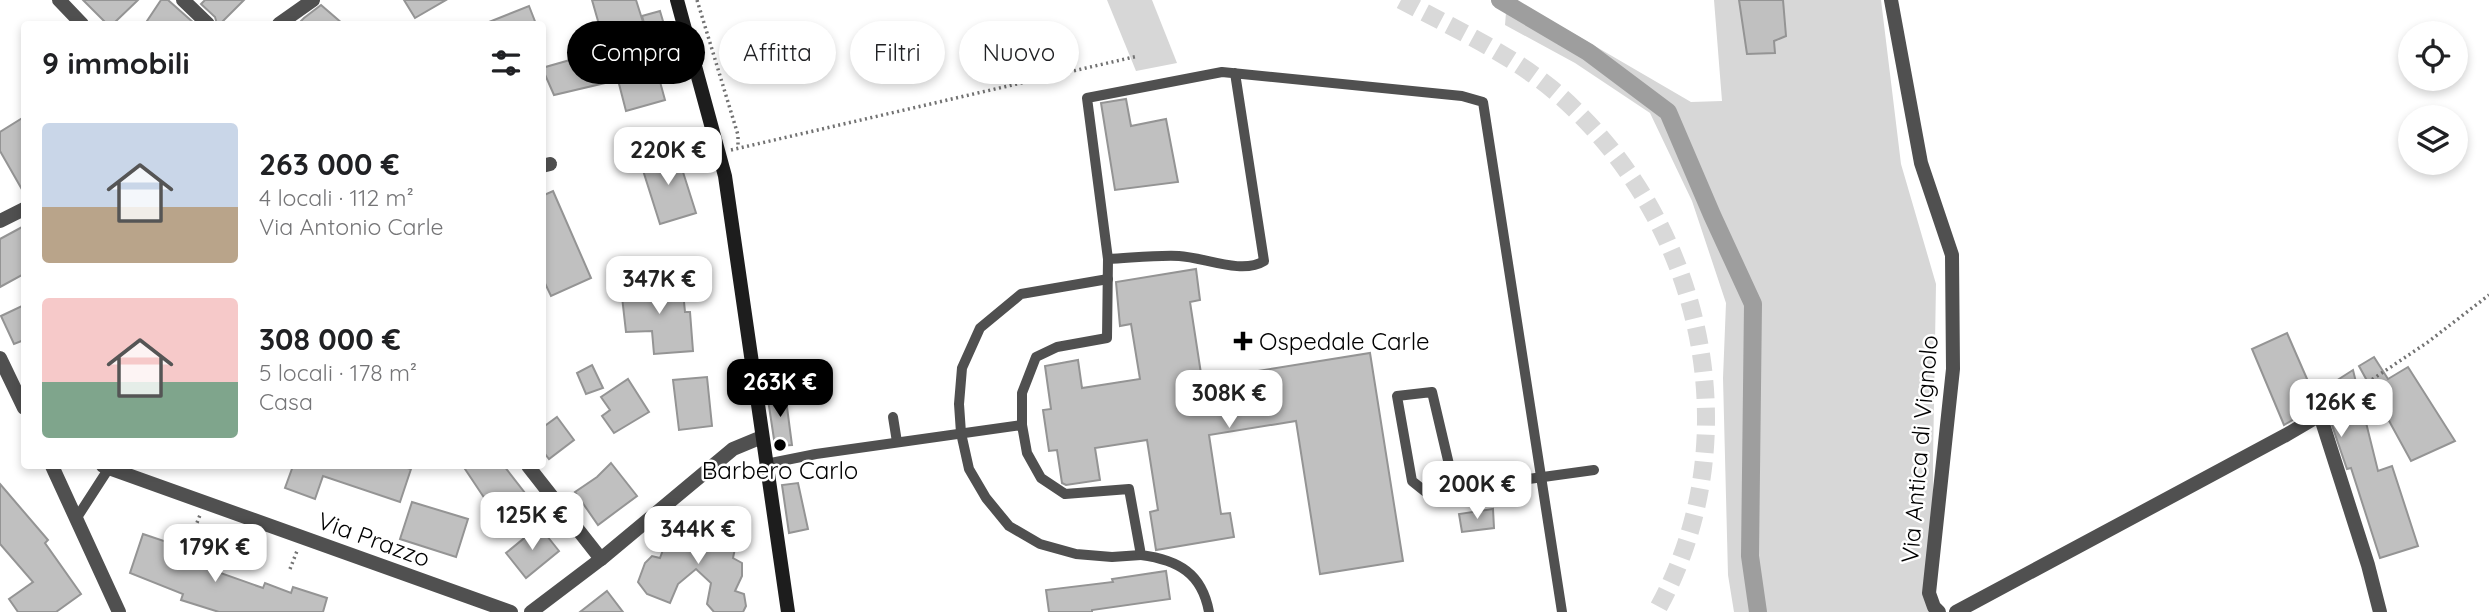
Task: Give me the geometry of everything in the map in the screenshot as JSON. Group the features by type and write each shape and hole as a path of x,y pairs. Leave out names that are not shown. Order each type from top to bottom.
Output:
{"street":[{"path":"59,0 79,21"},
{"path":"183,0 205,21"},
{"path":"283,21 313,0"},
{"path":"677,0 727,190 788,612"},
{"name":"Via Antica di Vignolo","path":"1891,0 1922,163 1952,255 1953,369 1929,593 1939,612"},
{"path":"0,221 21,210"},
{"path":"0,358 21,402"},
{"path":"1956,612 2320,415 2368,565 2380,612"},
{"path":"531,612 601,559 733,449 762,437"},
{"path":"53,469 119,612"},
{"name":"Via Prazzo","path":"112,469 511,612"},
{"path":"530,469 601,559"}],"lane":[{"path":"1141,555 1129,489 1066,494 1041,478 1027,453 1021,425 1022,393 1036,357 1057,347 1107,338 1108,259 1087,97 1222,72 1462,96 1483,102 1562,612"},
{"path":"1108,259 1180,256 1224,265 1258,265 1265,261 1235,74"},
{"path":"1108,279 1021,294 980,328 962,368 961,433 969,469 986,498 1009,526 1040,544 1076,554 1158,557 1191,572 1207,600 1209,612"},
{"path":"1455,490 1432,392 1397,396 1412,481 1427,493 1455,490 1541,476 1594,470"},
{"path":"893,417 897,442"},
{"path":"766,464 1021,425"},
{"path":"76,519 105,469"}],"path":[{"path":"697,0 738,135 738,148"},
{"path":"719,153 1138,56"},
{"path":"2320,415 2428,342 2489,295"}],"shaded area":[{"path":"1107,0 1152,0 1177,63 1136,71"},
{"path":"1507,0 1516,0 1691,102 1722,101 1714,0 1881,0 1901,164 1936,284 1934,612 1734,612 1728,575 1723,378 1726,303 1692,201 1650,113 1575,63 1505,25"}],"building":[{"path":"83,0 138,0 116,21 104,21"},
{"path":"161,0 168,0 192,21 147,21"},
{"path":"205,0 244,0 223,21 216,21 201,4"},
{"path":"404,0 446,0 415,18"},
{"path":"592,0 636,0 643,21 598,21"},
{"path":"1739,0 1783,0 1786,36 1774,41 1775,53 1747,54"},
{"path":"321,5 340,21 301,21"},
{"path":"529,6 535,21 492,21"},
{"path":"660,11 663,21 643,21 642,16"},
{"path":"567,61 567,84 601,84 554,95 546,77 546,67"},
{"path":"619,84 661,84 665,100 626,111"},
{"path":"1126,99 1131,126 1166,119 1178,182 1115,190 1101,103"},
{"path":"21,119 21,188 0,151 0,132"},
{"path":"676,150 696,213 660,224 640,161"},
{"path":"553,191 591,278 551,296 546,285 546,194"},
{"path":"21,228 21,276 0,287 0,239"},
{"path":"1196,269 1200,300 1190,302 1202,380 1370,353 1403,561 1320,574 1296,421 1209,435 1221,514 1230,513 1234,537 1156,550 1150,512 1158,510 1147,440 1095,448 1100,480 1066,485 1062,483 1057,450 1049,451 1043,410 1051,409 1045,366 1078,360 1082,388 1140,379 1131,324 1120,326 1116,282"},
{"path":"682,281 685,312 690,312 693,351 654,354 652,331 626,332 621,288"},
{"path":"21,306 21,341 14,344 1,316"},
{"path":"2287,333 2314,395 2353,370 2378,471 2392,466 2418,546 2380,558 2351,468 2347,469 2326,408 2315,407 2284,425 2252,349"},
{"path":"2374,357 2388,379 2408,367 2455,441 2411,461 2359,366"},
{"path":"592,365 603,388 586,394 577,373"},
{"path":"707,377 712,426 679,430 673,380"},
{"path":"628,379 649,412 614,433 602,416 610,410 601,397"},
{"path":"785,392 792,445 775,446 767,393"},
{"path":"557,417 574,440 549,459 546,455 546,425"},
{"path":"611,463 637,496 598,525 575,492 597,477"},
{"path":"292,469 411,469 400,502 323,476 315,499 285,488"},
{"path":"465,469 506,469 525,493 516,499 519,507 500,518 496,515 491,519 482,507 487,502"},
{"path":"798,483 808,529 789,533 782,485"},
{"path":"0,484 48,540 45,543 81,594 56,612 18,612 9,599 33,582 0,544"},
{"path":"412,502 468,519 456,557 400,539"},
{"path":"1493,509 1494,528 1462,532 1459,514"},
{"path":"697,516 738,534 733,558 742,563 742,576 735,591 744,594 746,606 743,612 714,612 707,604 711,583 696,569 678,584 670,603 647,594 638,582 645,563 652,556 660,558 664,547 676,538 685,539"},
{"path":"539,526 559,551 526,578 506,553"},
{"path":"143,534 173,544 171,549 197,558 195,564 263,588 265,583 291,593 293,587 327,598 323,612 219,612 181,600 183,594 130,573"},
{"path":"1166,571 1170,599 1092,612 1049,612 1046,590 1113,582 1112,579"},
{"path":"607,591 623,612 580,612"}],"waterway":[{"path":"1500,0 1588,52 1668,112 1753,304 1750,556 1758,612"}],"tunnel":[{"path":"1401,0 1498,52 1552,89 1604,140 1645,199 1677,264 1697,332 1706,403 1702,474 1686,544 1656,612"}],"place":[{"name":"Ospedale Carle","path":"1243,341"},
{"name":"Barbero Carlo","path":"780,445"}]}
